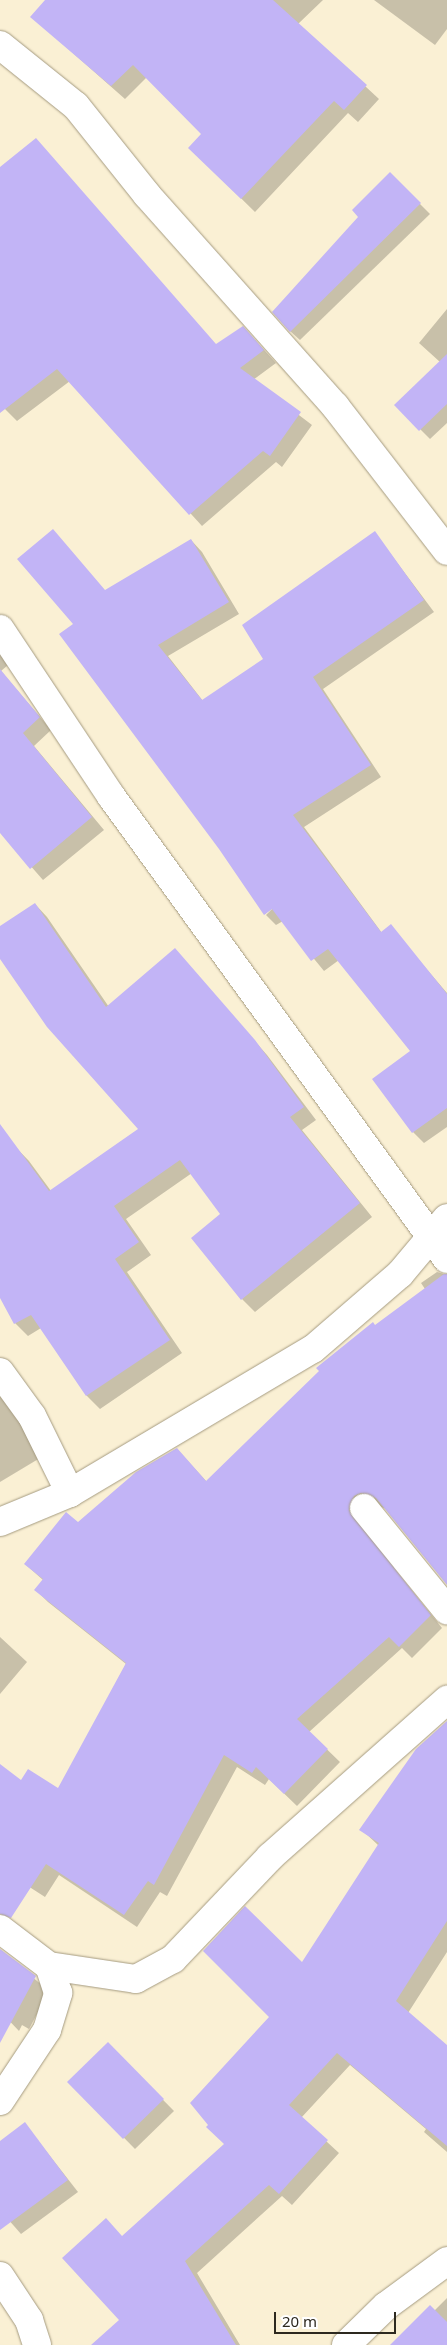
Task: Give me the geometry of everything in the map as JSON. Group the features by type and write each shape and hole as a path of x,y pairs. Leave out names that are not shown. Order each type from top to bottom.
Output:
{"street":[{"path":"0,45 76,106 147,195 335,406 447,551"},
{"path":"0,629 111,796 447,1259"},
{"path":"0,1522 70,1493 313,1349 400,1274 447,1218"},
{"path":"0,1372 32,1416 70,1493"},
{"path":"364,1508 447,1610"},
{"path":"0,1929 49,1966 136,1979 173,1959 270,1857 447,1700"},
{"path":"0,2100 47,2030 58,1993 49,1966"},
{"path":"346,2345 386,2306 447,2261"},
{"path":"0,2276 29,2320 37,2345"}],"building":[{"path":"45,0 273,0 367,85 344,110 334,101 241,199 188,148 201,134 133,65 111,86 30,17"},
{"path":"36,138 216,344 243,326 264,350 240,368 301,412 270,456 263,451 189,515 57,369 0,413 0,167"},
{"path":"390,172 421,203 290,332 272,312 358,217 352,210"},
{"path":"447,354 447,404 419,431 394,405"},
{"path":"53,529 105,590 191,539 229,602 158,645 202,700 263,659 242,625 375,531 424,600 313,677 371,765 293,815 381,932 391,924 447,994 447,1108 412,1133 372,1079 410,1051 328,949 311,961 272,909 264,915 219,849 59,634 73,624 17,559"},
{"path":"0,669 40,717 23,733 92,817 30,869 0,833"},
{"path":"35,903 106,1007 175,948 255,1040 304,1107 290,1117 360,1203 241,1300 191,1238 220,1214 180,1160 114,1206 139,1242 115,1259 170,1340 86,1396 31,1315 14,1324 0,1298 0,1124 49,1191 138,1129 47,1027 0,959 0,926"},
{"path":"444,1274 447,1274 447,1585 376,1498 361,1493 354,1496 349,1510 431,1615 399,1647 389,1637 297,1719 328,1749 284,1794 256,1767 252,1773 224,1755 154,1885 148,1881 124,1915 46,1864 11,1918 0,1914 0,1764 21,1780 28,1769 58,1788 126,1663 34,1590 43,1579 24,1564 66,1512 78,1522 136,1472 177,1448 206,1481 319,1371 316,1368 373,1322 375,1325"},
{"path":"447,1721 447,1921 396,2001 447,2045 447,2146 337,2053 289,2105 328,2140 279,2194 269,2185 185,2261 236,2345 91,2345 119,2320 62,2258 106,2218 122,2236 224,2144 206,2127 208,2125 190,2103 269,2017 203,1951 245,1906 302,1962 379,1843 359,1830 416,1749"},
{"path":"0,1949 36,1976 0,2043"},
{"path":"108,2042 164,2099 123,2139 67,2082"},
{"path":"25,2122 68,2180 0,2230 0,2141"},
{"path":"430,2305 447,2322 447,2345 390,2345"}]}
